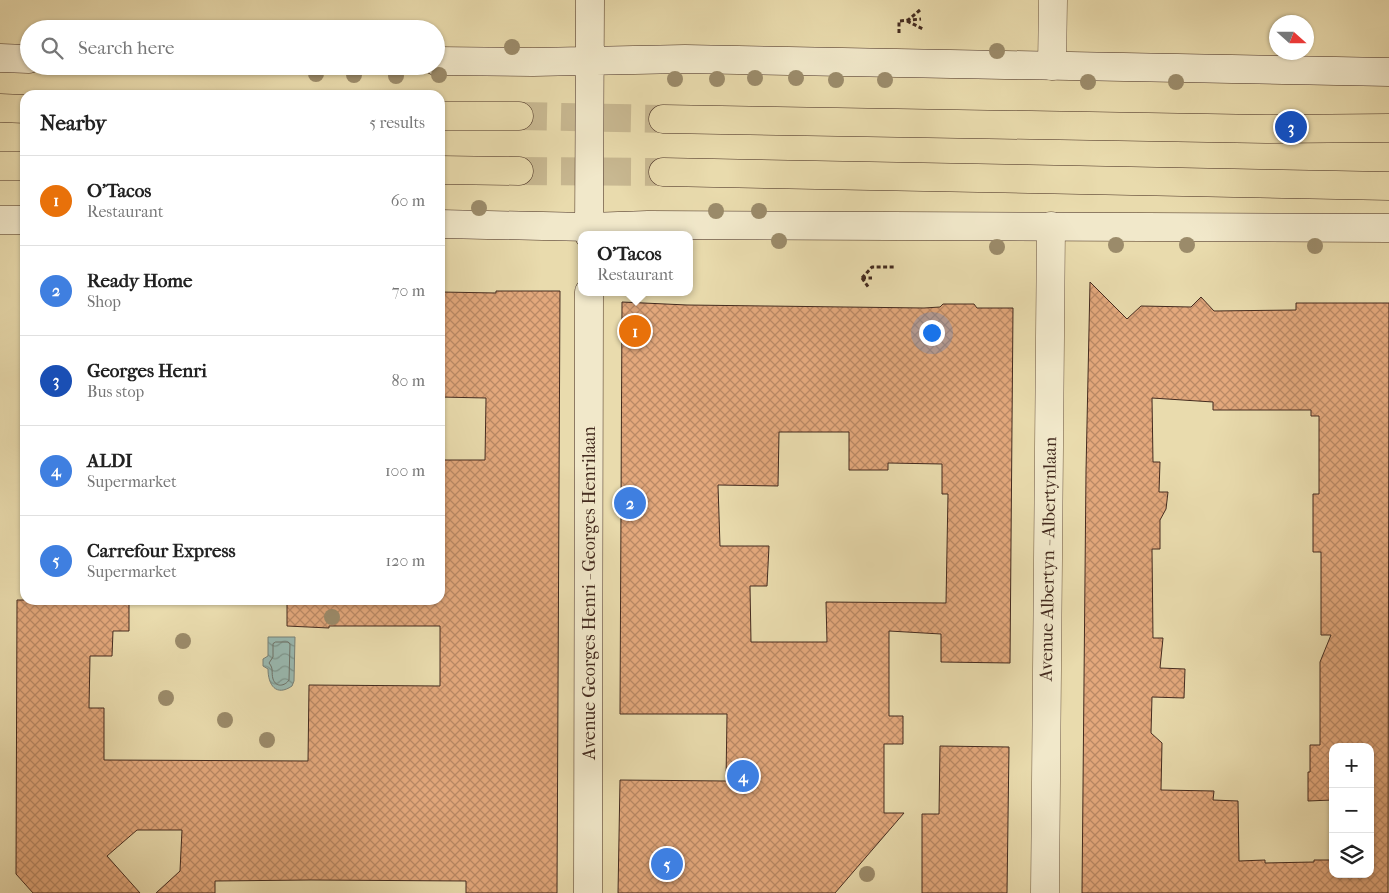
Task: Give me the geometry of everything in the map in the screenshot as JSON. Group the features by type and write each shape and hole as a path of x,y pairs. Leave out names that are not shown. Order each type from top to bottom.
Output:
{"main road":[{"path":"589,231 590,0"},
{"path":"1052,66 1053,0"},
{"path":"0,58 20,59"},
{"path":"445,61 694,59 1389,72"},
{"path":"445,116 519,116"},
{"path":"663,119 1266,129 1389,128"},
{"path":"0,166 20,166"},
{"path":"445,170 519,171"},
{"path":"663,172 1389,186"},
{"path":"0,220 20,220"},
{"path":"445,224 589,231 648,225 1389,228"},
{"name":"Avenue Albertyn - Albertynlaan","path":"1045,893 1051,226"},
{"name":"Avenue Georges Henri - Georges Henrilaan","path":"588,893 589,296"}],"path":[{"path":"906,21 920,10"},
{"path":"898,41 899,21 921,20"},
{"path":"906,21 923,29"},
{"path":"862,278 872,267 896,267"},
{"path":"862,278 872,278"},
{"path":"862,278 869,288"}],"water":[{"path":"268,637 295,637 294,681 292,686 286,689 277,690 274,688 268,675 268,669 263,666 263,659 268,656"}],"building":[{"path":"1090,282 1127,319 1141,306 1191,307 1201,297 1214,311 1296,310 1296,303 1389,303 1388,893 1082,893 1086,471","holes":["1152,398 1213,402 1213,410 1311,410 1311,416 1319,416 1319,494 1313,494 1313,552 1321,552 1321,635 1331,635 1320,662 1320,745 1310,745 1308,801 1329,800 1329,743 1374,743 1374,878 1329,878 1329,860 1265,863 1265,860 1239,861 1238,801 1213,800 1214,791 1161,790 1162,743 1151,733 1152,697 1184,698 1185,669 1160,668 1163,638 1153,638 1152,549 1160,549 1160,520 1166,509 1168,492 1159,492 1160,462 1153,462"]},
{"path":"496,291 560,291 557,893 466,893 466,881 311,880 215,881 215,893 156,893 180,871 182,830 137,830 107,856 140,893 33,893 16,874 17,600 20,600 20,605 129,605 129,631 113,631 112,656 90,656 89,708 104,708 104,760 308,761 309,685 440,686 440,626 329,626 329,628 287,626 287,605 445,605 445,460 485,460 486,398 445,397 445,292 496,293"},
{"path":"622,302 687,305 924,308 940,307 943,304 974,304 977,308 1013,308 1010,663 941,662 941,634 889,631 889,716 903,716 903,744 884,744 884,813 904,813 835,893 618,893 620,780 726,781 727,714 620,714","holes":["779,432 849,432 849,470 888,470 888,463 942,464 942,494 948,494 946,603 826,602 827,642 751,642 750,586 767,586 769,546 720,546 718,485 778,486"]},
{"path":"940,746 1009,747 1007,893 922,893 922,814 939,814"}],"tunnel":[{"path":"519,116 663,119"},
{"path":"519,171 663,172"}],"place":[{"name":"Georges Henri","path":"1291,127"},
{"name":"O'Tacos","path":"635,331"},
{"name":"Ready Home","path":"630,503"},
{"name":"ALDI","path":"743,776"},
{"name":"Carrefour Express","path":"667,864"}]}
